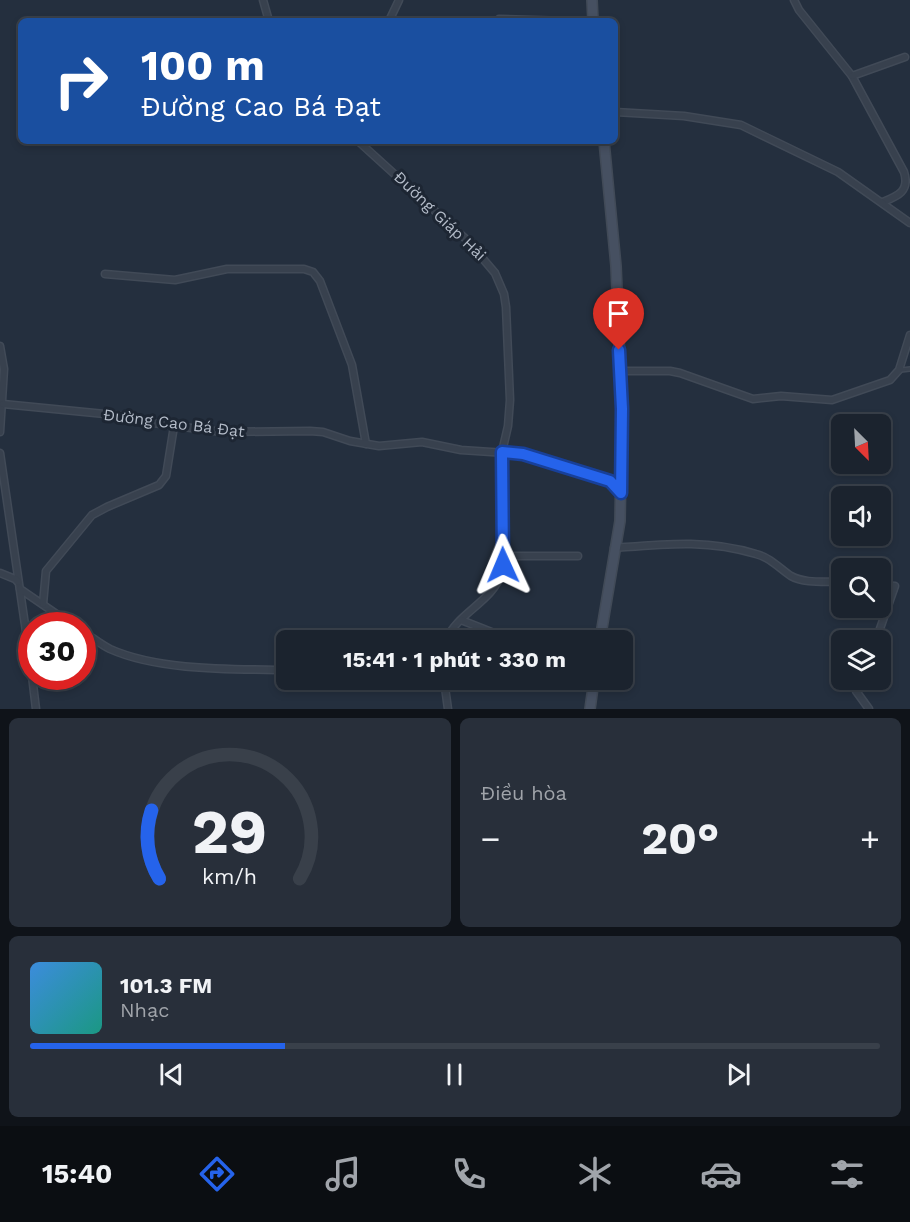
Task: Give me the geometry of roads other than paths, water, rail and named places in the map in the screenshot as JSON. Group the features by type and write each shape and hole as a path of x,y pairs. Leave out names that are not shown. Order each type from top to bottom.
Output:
{"street":[{"path":"263,0 268,18"},
{"path":"390,18 399,0"},
{"path":"592,0 593,18"},
{"path":"794,0 799,10 852,76 905,177 906,186 903,192 883,202"},
{"path":"852,76 905,57"},
{"path":"618,112 684,116 741,125 837,172 910,223"},
{"name":"Đường Giáp Hải","path":"363,144 467,240 495,273 504,294 510,400 508,426 502,452 502,572 498,583 453,630"},
{"path":"602,144 616,266 622,409 620,521 602,630"},
{"path":"105,274 175,280 227,268 313,272 320,281 352,365 366,444"},
{"path":"620,371 680,373 753,399 781,396 825,400 840,398 885,382 899,370 910,335"},
{"path":"0,346 4,369 0,432"},
{"name":"Đường Cao Bá Đạt","path":"3,404 115,415 222,432 323,432 379,446 422,442 461,450 523,454 610,481 621,493"},
{"path":"43,604 46,571 92,515 163,483 174,426"},
{"path":"0,453 23,612"},
{"path":"614,548 677,543 717,544 765,557 790,575 800,579 831,581"},
{"path":"503,556 578,556"},
{"path":"0,573 15,579 19,586 54,612"},
{"path":"891,586 895,586 891,597"},
{"path":"461,620 486,630"},
{"path":"96,639 117,652 170,664 208,668 276,670"},
{"path":"34,690 36,709"},
{"path":"445,690 448,709"},
{"path":"590,709 593,690"},
{"path":"856,690 868,709"}],"lane":[{"path":"899,370 910,369"}]}
